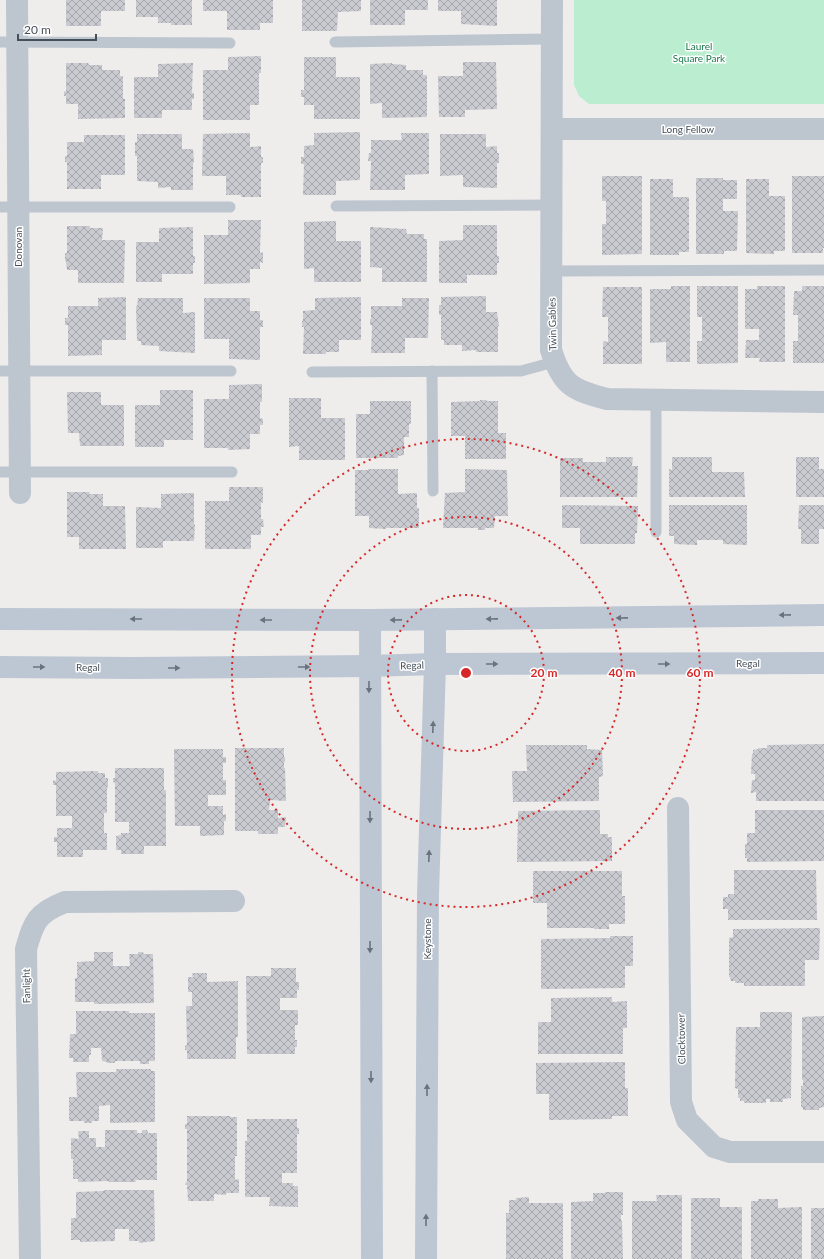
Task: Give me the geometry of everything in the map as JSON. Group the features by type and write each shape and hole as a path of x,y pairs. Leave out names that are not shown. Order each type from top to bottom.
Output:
{"street":[{"name":"Donovan","path":"16,0 8,42 10,472 20,493"},
{"name":"Twin Gables","path":"552,0 550,350 556,367 569,384 586,393 607,399 824,402"},
{"name":"Long Fellow","path":"552,129 824,129"},
{"path":"0,619 370,620 824,615"},
{"name":"Keystone","path":"426,1259 428,896 435,619"},
{"path":"370,620 372,1259"},
{"name":"Regal","path":"0,667 135,668 435,664 824,663"},
{"name":"Clocktower","path":"678,808 681,1102 687,1120 714,1147 730,1152 824,1152"},
{"name":"Fanlight","path":"30,1259 26,949 32,928 42,914 51,907 65,902 234,901"}],"lane":[{"path":"335,42 552,39"},
{"path":"8,42 230,43"},
{"path":"336,206 551,205"},
{"path":"9,207 230,208"},
{"path":"551,271 824,270"},
{"path":"312,372 521,371 554,362"},
{"path":"10,371 231,371"},
{"path":"432,371 433,491"},
{"path":"656,400 656,532"},
{"path":"10,472 232,472"}],"green space":[{"name":"Laurel Square Park","path":"574,0 824,0 824,104 589,104 579,96 574,85"}],"building":[{"path":"66,0 125,0 125,11 101,11 101,26 66,26"},
{"path":"136,0 192,0 192,25 171,25 171,23 158,23 158,17 136,17"},
{"path":"203,0 273,0 273,23 260,23 260,30 227,30 227,11 203,11"},
{"path":"302,0 361,0 361,11 338,12 337,31 302,31"},
{"path":"370,0 428,0 428,10 405,10 405,25 370,25"},
{"path":"438,0 497,0 497,26 461,24 461,11 438,11"},
{"path":"261,56 261,73 259,73 259,105 250,105 250,120 203,120 203,70 228,70 228,57"},
{"path":"304,57 336,57 336,77 360,77 360,119 314,119 314,105 304,105 304,97 301,97 301,90 304,90"},
{"path":"463,62 496,62 497,109 465,110 465,117 439,117 438,76 463,76"},
{"path":"66,63 88,63 89,65 102,65 102,70 120,70 120,76 123,76 125,118 78,119 78,104 66,104 66,96 64,96 64,91 66,92"},
{"path":"193,63 192,93 194,93 194,99 192,99 192,110 162,110 162,118 134,118 134,77 158,77 158,64"},
{"path":"392,63 406,65 406,70 423,70 423,75 427,75 427,117 382,118 382,103 370,104 370,64"},
{"path":"360,132 360,180 336,181 336,195 303,195 304,164 301,164 301,157 304,157 304,146 314,145 314,133"},
{"path":"250,133 250,147 261,146 261,157 263,157 263,163 261,163 261,197 226,195 226,176 202,176 203,134"},
{"path":"401,133 429,133 429,174 405,175 405,190 370,190 371,161 368,161 369,153 371,153 371,140 402,140"},
{"path":"137,134 182,134 182,149 193,149 193,190 171,190 171,187 158,188 158,182 137,181 137,156 135,156 135,142 137,142"},
{"path":"440,134 486,134 486,147 497,146 497,153 499,153 499,163 497,163 497,188 463,187 463,175 440,176"},
{"path":"84,135 125,135 125,175 101,175 101,189 67,189 67,162 65,162 65,156 67,156 67,142 84,142"},
{"path":"602,176 642,176 642,254 602,255 602,224 606,224 606,201 602,201"},
{"path":"792,176 824,176 823,253 792,253"},
{"path":"696,178 723,178 723,180 737,180 737,199 723,199 723,211 738,211 737,251 724,251 724,254 696,254"},
{"path":"650,179 673,179 673,197 689,197 689,252 679,252 679,255 650,255"},
{"path":"746,179 769,179 769,196 785,196 785,251 774,251 774,254 746,253"},
{"path":"228,220 261,220 260,253 263,252 263,263 260,262 260,269 250,269 250,283 204,284 204,235 228,235"},
{"path":"336,221 336,241 361,241 361,282 314,282 314,268 304,269 304,222"},
{"path":"463,225 497,225 497,256 499,256 499,263 497,263 497,275 467,275 467,283 439,283 439,241 463,240"},
{"path":"67,226 90,226 90,228 103,228 102,240 125,240 124,283 78,283 78,270 67,270 65,261 65,253 67,253"},
{"path":"193,227 193,256 195,256 195,263 193,263 193,274 162,274 162,282 136,282 136,242 159,242 159,228"},
{"path":"370,227 406,229 407,234 424,234 424,239 427,239 427,282 382,282 382,268 370,267"},
{"path":"671,286 690,286 690,362 666,362 666,342 650,343 650,289 671,289"},
{"path":"697,286 738,286 738,363 697,364 697,341 702,341 702,317 697,317"},
{"path":"757,286 785,286 785,362 759,362 760,358 745,358 746,340 759,340 759,329 745,329 745,289 757,289"},
{"path":"802,286 824,286 824,363 793,363 793,341 798,341 798,315 793,315 794,291 802,291"},
{"path":"603,287 642,287 642,364 603,364 603,341 608,342 608,317 602,317"},
{"path":"486,296 486,312 497,312 499,326 498,352 476,352 476,350 462,351 462,345 444,345 444,340 441,340 441,315 439,315 441,297"},
{"path":"126,297 126,340 102,340 102,355 68,356 68,325 65,325 65,318 68,318 68,306 98,306 98,298"},
{"path":"361,297 361,340 339,340 339,352 326,352 326,354 303,354 303,311 315,310 315,298"},
{"path":"138,298 183,298 183,313 195,312 195,353 159,351 159,346 141,345 141,341 137,341 136,306"},
{"path":"204,298 250,298 250,311 260,311 260,320 263,320 263,327 260,327 260,360 229,359 229,339 204,339"},
{"path":"402,298 429,298 428,338 405,338 405,353 371,353 371,306 402,306"},
{"path":"262,384 260,418 263,419 263,425 260,425 260,434 250,434 250,449 228,450 228,448 204,448 204,399 229,399 229,385"},
{"path":"160,390 193,390 193,440 164,440 164,447 135,447 135,405 160,405"},
{"path":"67,392 101,392 101,405 124,405 124,446 80,446 79,433 68,433"},
{"path":"289,398 321,398 321,418 345,418 345,460 299,460 299,446 289,447"},
{"path":"480,400 498,401 498,433 506,433 506,459 465,459 465,436 451,436 451,402"},
{"path":"370,401 411,401 411,424 409,424 409,437 404,437 404,455 398,456 398,458 356,458 356,414 370,414"},
{"path":"606,457 633,457 632,466 638,466 637,497 560,497 560,458 583,458 583,462 606,462"},
{"path":"672,457 712,457 712,472 744,472 745,497 669,497 669,469 672,470"},
{"path":"796,457 819,457 819,469 824,469 824,497 796,497"},
{"path":"398,469 398,494 417,493 419,528 369,528 369,516 355,516 355,470"},
{"path":"465,469 507,470 508,516 495,516 494,528 478,530 478,528 443,528 445,493 465,492"},
{"path":"229,487 263,487 261,519 263,519 264,527 261,527 261,535 251,535 251,549 205,549 205,501 229,501"},
{"path":"67,492 90,492 89,494 103,494 103,506 125,506 126,549 79,549 79,537 67,537"},
{"path":"194,493 194,541 163,541 163,548 136,548 136,507 161,508 161,494"},
{"path":"562,505 638,506 635,544 580,544 580,528 562,528"},
{"path":"669,505 747,505 747,545 723,544 723,540 697,540 697,545 674,544 674,536 669,536"},
{"path":"799,505 824,505 824,529 819,529 819,544 801,544 801,529 798,529"},
{"path":"824,744 824,801 756,801 756,792 751,793 752,780 755,780 755,774 751,774 753,750 758,748 767,748 767,745"},
{"path":"526,745 587,745 587,749 602,750 603,776 599,777 599,801 513,802 512,771 527,771"},
{"path":"235,748 284,748 286,801 270,800 269,810 278,810 278,818 286,817 285,827 278,827 278,834 258,834 258,831 235,831"},
{"path":"174,749 223,749 223,757 226,757 226,763 223,763 223,780 226,780 226,795 208,795 208,806 223,806 223,815 226,814 226,821 224,821 224,835 200,836 200,826 175,826"},
{"path":"115,768 164,768 164,790 166,790 166,846 144,846 144,854 121,854 121,850 116,850 116,836 121,835 121,833 129,833 129,822 115,822 115,783 113,782 113,778 115,778"},
{"path":"98,771 98,773 105,773 105,778 108,778 107,813 104,813 104,833 107,833 107,850 83,850 83,857 57,857 57,842 54,842 54,837 57,837 57,828 72,828 72,816 56,816 56,785 53,785 53,780 56,781 56,772"},
{"path":"600,810 600,834 608,834 608,837 612,837 612,861 517,862 518,811"},
{"path":"755,810 824,810 824,861 747,862 747,858 745,858 745,844 747,844 747,833 755,833"},
{"path":"734,870 816,870 817,920 728,920 728,909 723,909 723,897 728,897 728,894 734,894"},
{"path":"533,871 622,871 622,896 625,896 625,924 609,924 609,929 547,928 547,903 533,903"},
{"path":"820,928 819,960 805,960 805,986 744,986 744,983 735,983 735,981 731,981 729,977 729,938 733,937 733,929"},
{"path":"610,936 633,936 633,966 625,966 625,988 541,989 541,939 610,938"},
{"path":"94,952 113,952 113,966 130,966 129,954 138,954 138,952 143,952 144,954 153,954 154,1003 94,1004 94,1002 75,1002 77,962 94,961"},
{"path":"271,968 296,968 296,982 299,982 297,998 280,998 280,1010 298,1010 298,1025 295,1025 295,1040 297,1040 297,1047 295,1047 295,1054 247,1054 246,976 271,976"},
{"path":"192,973 207,973 207,982 238,981 238,1037 236,1037 236,1059 187,1059 187,1050 185,1050 185,1046 187,1045 186,1006 192,1006 192,992 188,992 188,977 193,977"},
{"path":"612,997 612,1002 627,1001 627,1028 623,1028 623,1054 538,1054 538,1022 551,1022 551,998"},
{"path":"76,1011 129,1011 129,1013 155,1013 155,1061 149,1061 149,1064 140,1064 140,1061 115,1061 115,1063 107,1063 102,1061 101,1048 91,1048 89,1062 73,1062 73,1058 69,1058 70,1034 76,1034"},
{"path":"760,1012 792,1012 791,1098 783,1099 783,1102 770,1102 770,1099 766,1099 766,1103 744,1103 744,1101 740,1101 740,1098 738,1098 738,1089 735,1088 736,1027 760,1027"},
{"path":"824,1016 824,1107 819,1108 819,1110 803,1110 801,1107 801,1086 803,1086 802,1017"},
{"path":"625,1062 625,1088 628,1088 628,1116 612,1116 612,1119 549,1120 549,1094 536,1094 536,1063"},
{"path":"116,1069 151,1069 151,1071 155,1071 155,1122 110,1123 110,1105 99,1106 99,1121 84,1123 84,1121 69,1121 69,1097 77,1097 76,1072 116,1072"},
{"path":"187,1116 237,1117 237,1156 235,1156 235,1180 239,1179 239,1193 226,1193 226,1195 214,1194 214,1201 188,1201 187,1185 185,1185 187,1182 187,1129 185,1129 185,1124 187,1124"},
{"path":"247,1119 297,1119 299,1134 297,1134 297,1173 282,1173 282,1183 293,1183 293,1186 298,1186 298,1207 269,1206 270,1197 245,1197 245,1141 247,1141"},
{"path":"105,1130 137,1130 137,1133 142,1133 142,1130 147,1130 148,1133 157,1133 157,1180 135,1180 136,1182 78,1182 78,1179 73,1179 71,1138 79,1139 78,1131 89,1131 89,1138 96,1138 96,1147 105,1147"},
{"path":"104,1190 154,1190 155,1241 139,1243 139,1241 129,1241 129,1229 115,1229 115,1241 80,1242 80,1240 71,1240 71,1218 76,1218 76,1192"},
{"path":"623,1192 623,1215 621,1215 621,1221 623,1259 571,1259 571,1202 593,1201 593,1193"},
{"path":"656,1195 682,1195 682,1259 632,1259 632,1201 657,1201"},
{"path":"529,1197 529,1203 563,1203 563,1259 506,1259 506,1213 509,1213 509,1200"},
{"path":"691,1198 720,1198 720,1207 742,1207 742,1259 691,1259"},
{"path":"758,1199 778,1199 778,1208 802,1207 802,1259 751,1259 751,1201 758,1201"},
{"path":"811,1208 824,1208 824,1259 811,1259"}]}
